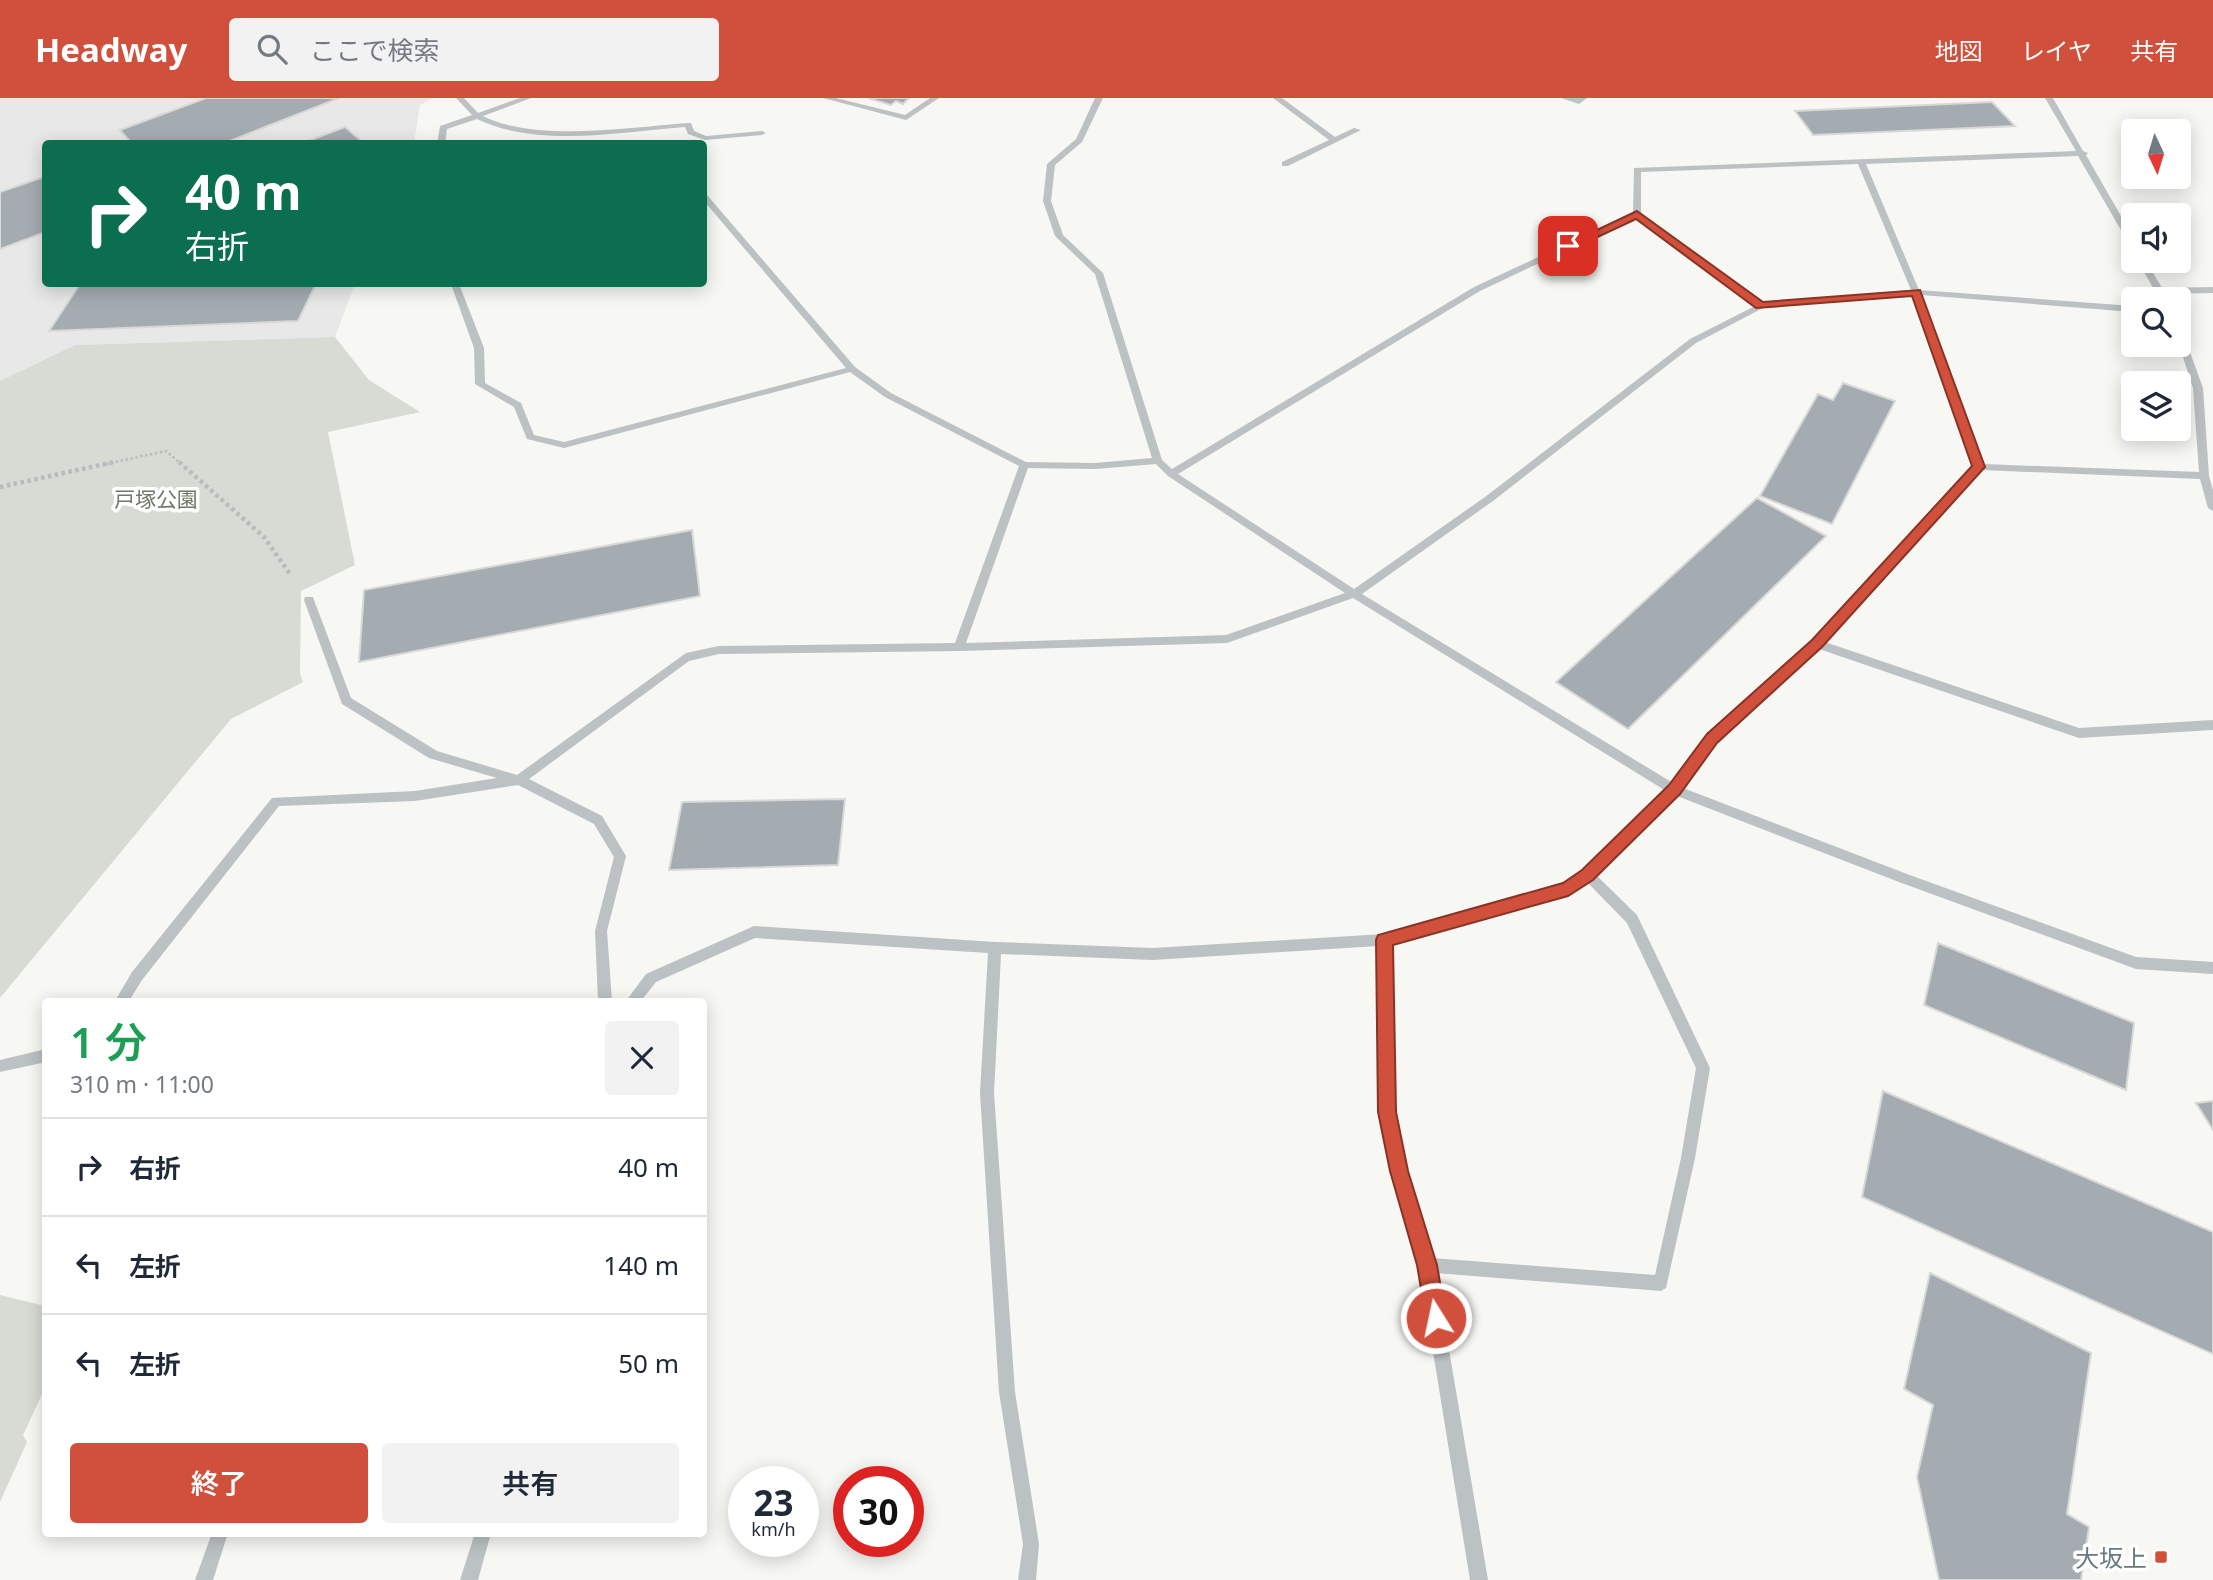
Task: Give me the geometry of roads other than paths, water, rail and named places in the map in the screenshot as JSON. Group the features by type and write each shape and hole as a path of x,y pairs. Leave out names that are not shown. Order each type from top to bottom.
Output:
{"street":[{"path":"460,98 488,125 533,133 688,125 691,132 705,138 762,133"},
{"path":"442,140 443,128 527,98"},
{"path":"827,98 906,118 934,98"},
{"path":"1099,98 1079,140 1051,164 1047,201 1059,236 1098,273 1158,461 1171,474 1354,594 1675,790 1903,878 2136,962 2213,968"},
{"path":"1277,98 1335,141"},
{"path":"1565,98 1579,102 1583,98"},
{"path":"2049,98 2084,153 2121,222"},
{"path":"1285,164 1357,130"},
{"path":"1637,214 1637,170 2084,153"},
{"path":"1861,161 1916,292 1979,467"},
{"path":"707,200 852,369 888,396 1024,465 1095,466 1158,461"},
{"path":"1171,474 1477,289 1637,214"},
{"path":"1637,214 1760,306"},
{"path":"456,287 479,348 480,384 518,405 530,437 564,444 852,369"},
{"path":"2191,292 2213,290"},
{"path":"124,998 137,976 276,801 415,796 519,780 686,657 719,650 959,647 1227,639 1354,594 1489,499 1693,341 1760,306 1916,292 2121,308"},
{"path":"2187,357 2198,388 2204,476 2213,508"},
{"path":"959,647 1024,465"},
{"path":"635,998 651,978 754,932 995,948 1153,954 1384,940 1568,889 1588,875 1675,790 1712,738 1817,644 1979,467 2204,476"},
{"path":"309,600 346,701 433,755 519,780 598,821 620,856 601,931 605,998"},
{"path":"1817,644 2078,733 2213,725"},
{"path":"1427,1265 1661,1283 1703,1068 1632,919 1588,875"},
{"path":"1384,940 1387,1112 1399,1171 1427,1265 1479,1580"},
{"path":"995,948 987,1093 1007,1392 1031,1544 1027,1580"},
{"path":"0,1066 42,1056"},
{"path":"204,1580 219,1537"},
{"path":"469,1580 482,1537"}],"place":[{"name":"大坂上","path":"2161,1557"}],"park label":[{"name":"戸塚公園","path":"156,499"}]}
